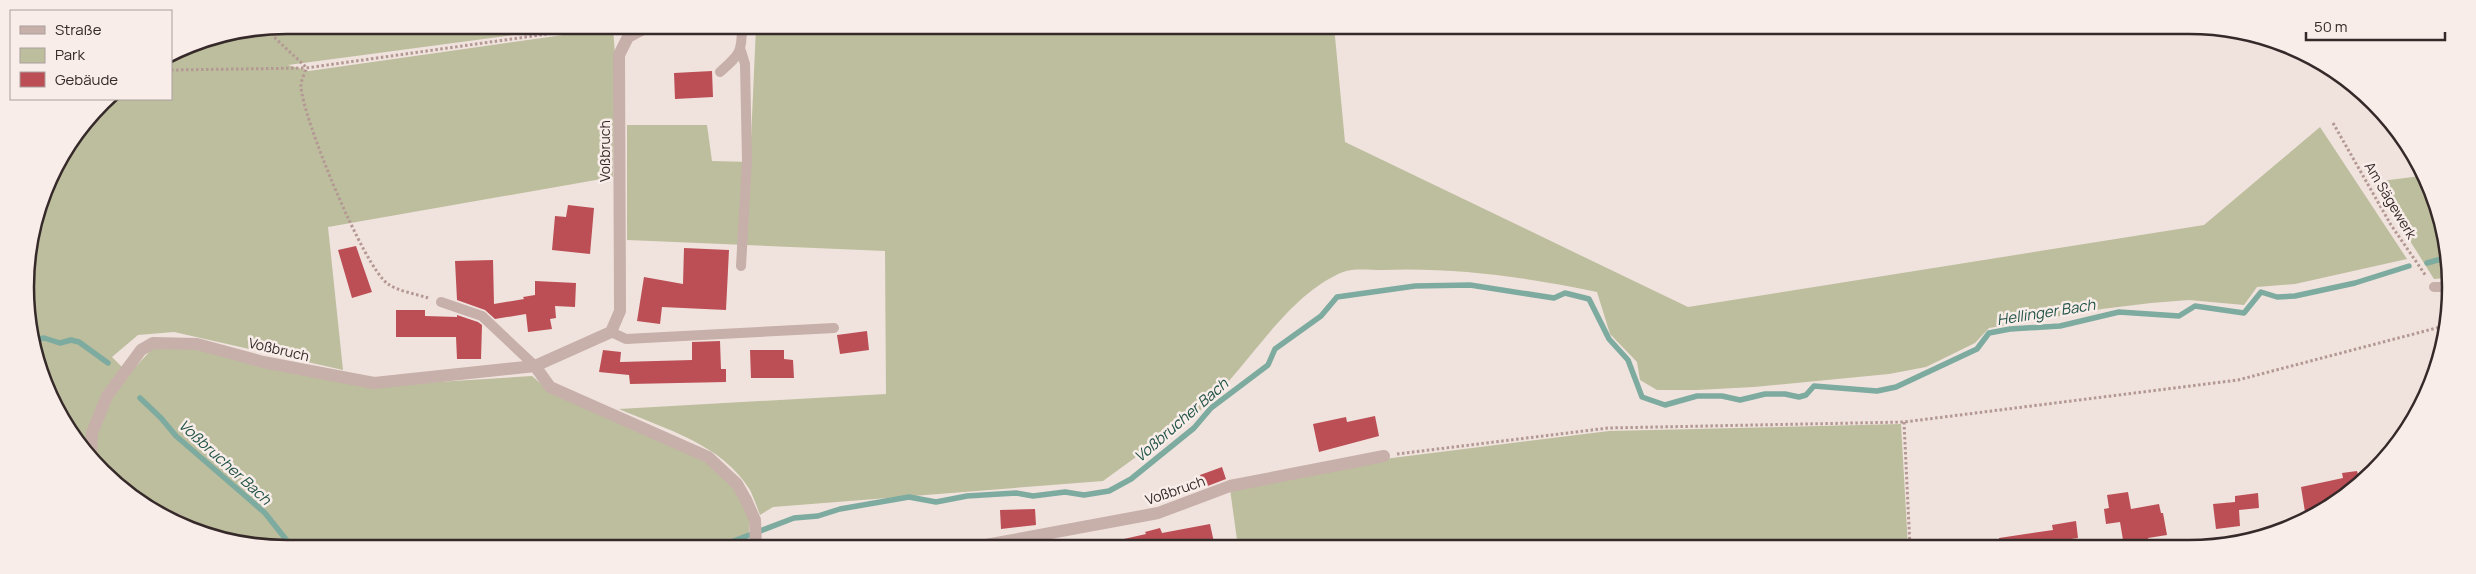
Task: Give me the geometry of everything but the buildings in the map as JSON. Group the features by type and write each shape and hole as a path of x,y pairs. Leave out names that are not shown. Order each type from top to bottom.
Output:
{"street":[{"name":"Voßbruch","path":"91,447 92,433 107,396 141,350 153,343 197,344 263,362 374,383 535,366 611,332 620,311 619,56 628,37 634,34"},
{"path":"535,366 550,387 708,457 737,484 755,520 756,540"},
{"name":"Voßbruch","path":"1013,540 1158,513 1230,486 1384,456"}],"lane":[{"path":"742,34 741,51 745,64 747,160 742,266"},
{"path":"720,72 741,51"},
{"path":"2434,287 2442,287"},
{"path":"441,302 482,316 535,366"},
{"path":"611,332 626,339 834,328"}],"path":[{"path":"272,34 306,68"},
{"path":"172,70 306,68 547,34"},
{"path":"306,68 301,85 310,122 338,198 375,270 388,285 441,302"},
{"name":"Am Sägewerk","path":"2333,123 2391,225 2434,287"},
{"path":"1384,456 1608,428 1904,422 2238,380 2439,327"},
{"path":"1904,422 1910,540"}],"green space":[{"path":"270,34 521,34 288,65 309,71 571,34 613,34 615,55 613,177 328,227 343,370 174,332 138,335 112,357 129,374 151,350 170,344 372,386 532,376 547,389 705,459 733,485 749,516 747,540 270,540 221,532 175,514 146,498 133,488 97,454 76,428 60,399 47,368 42,353 36,320 34,270 42,221 60,175 76,146 97,120 117,100 172,100 172,62 221,42"},
{"path":"756,34 1335,34 1345,142 1688,307 2204,225 2320,127 2407,259 2295,284 2257,287 2244,305 2189,300 2151,303 2102,309 1989,328 1975,343 1926,367 1889,374 1754,387 1697,390 1657,390 1640,380 1637,362 1610,334 1597,292 1489,274 1409,269 1352,270 1343,272 1326,281 1294,306 1228,382 1224,393 1103,481 773,507 760,515 750,490 738,474 724,461 708,449 673,431 619,409 886,394 885,251 627,240 627,125 707,125 712,161 750,162"},
{"path":"2417,177 2434,221 2442,278 2434,279 2373,182"},
{"path":"1901,424 1908,540 1237,540 1230,489 1384,459 1609,431"}],"waterway":[{"name":"Hellinger Bach","path":"2427,263 2441,259"},
{"name":"Voßbrucher Bach","path":"736,540 794,518 818,516 840,509 909,497 936,502 967,496 1016,493 1033,496 1065,492 1084,495 1109,491 1131,479 1194,428 1211,408 1268,365 1275,349 1321,316 1337,297 1415,286 1470,285 1554,298 1565,293 1589,299 1609,339 1628,360 1642,397 1665,405 1697,396 1722,396 1740,400 1765,394 1785,394 1799,397 1806,395 1814,386 1877,391 1896,387 1977,349 1989,333 2010,329 2060,326 2119,312 2179,316 2195,306 2244,313 2261,292 2277,297 2295,296 2355,283 2409,266"},
{"name":"Voßbrucher Bach","path":"39,339 44,338 60,343 71,340 79,342 108,363"},
{"name":"Voßbrucher Bach","path":"140,398 176,436 265,513 286,540"}]}
